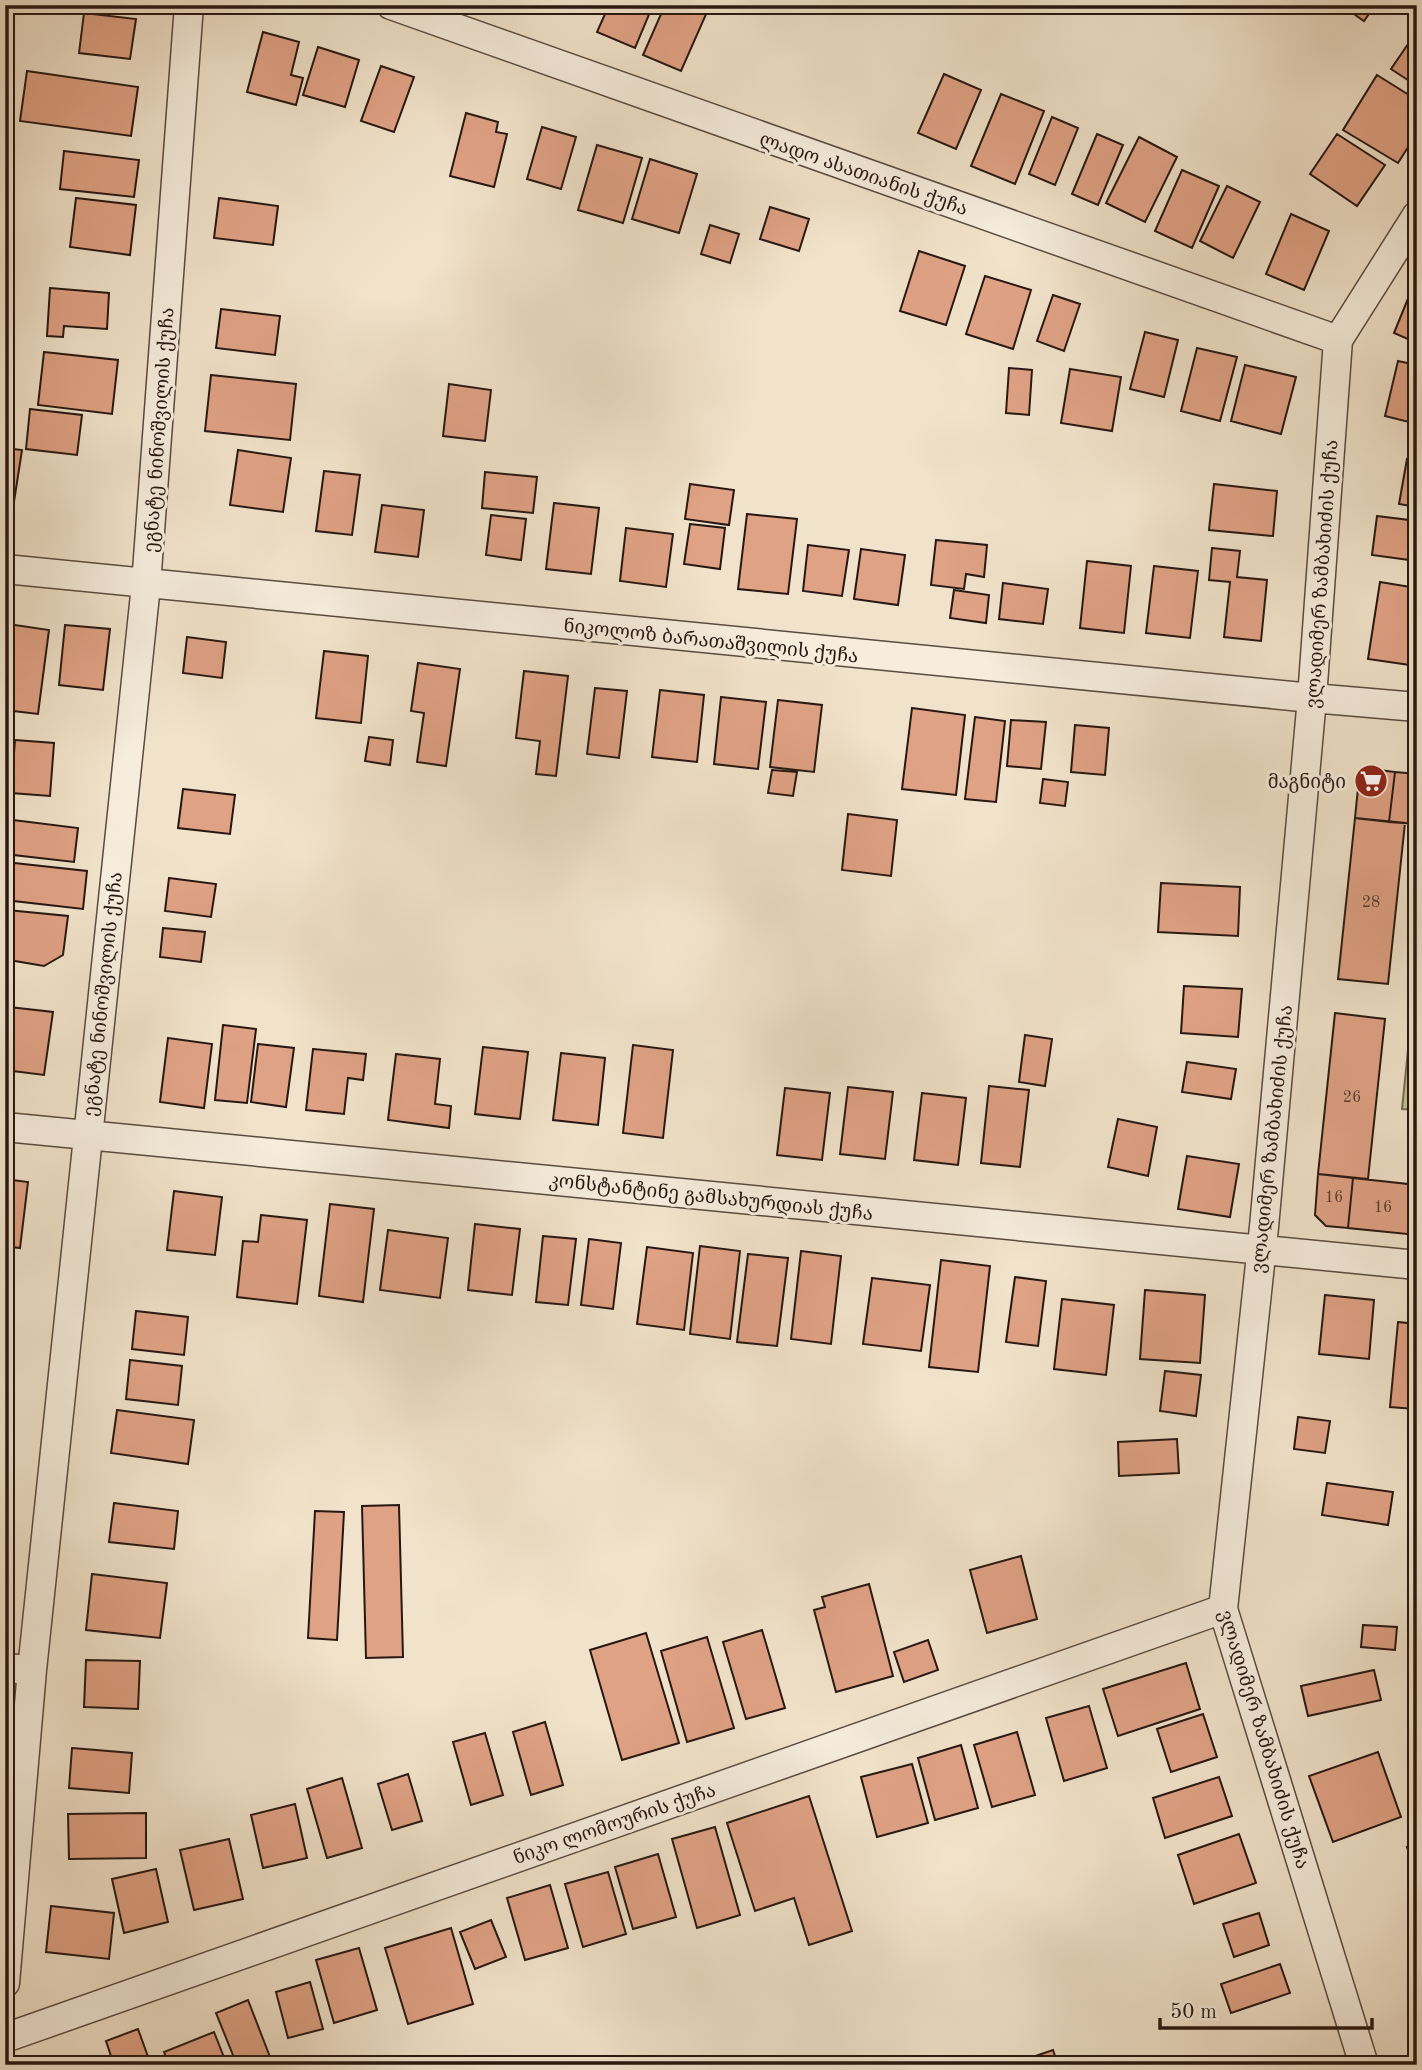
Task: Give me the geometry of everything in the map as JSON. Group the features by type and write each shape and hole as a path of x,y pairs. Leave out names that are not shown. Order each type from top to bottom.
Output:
{"street":[{"name":"ეგნატე ნინოშვილის ქუჩა","path":"5,1983 18,1669 87,1135 146,584 189,5"},
{"name":"ლადო ასათიანის ქუჩა","path":"391,5 1338,340"},
{"name":"ვლადიმერ ზამბახიძის ქუჩა","path":"1364,2065 1223,1609 1264,1227 1312,698 1338,340 1417,215"},
{"name":"ნიკოლოზ ბარათაშვილის ქუჩა","path":"5,569 1417,707"},
{"name":"კონსტანტინე გამსახურდიას ქუჩა","path":"5,1127 1417,1265"},
{"name":"ნიკო ლომოურის ქუჩა","path":"5,2038 1223,1609"}],"green space":[{"path":"1417,961 1417,1110 1402,1109"}],"building":[{"path":"609,5 653,5 635,48 597,32"},
{"path":"665,5 692,5 707,12 681,71 643,55"},
{"path":"1341,5 1375,5 1364,21"},
{"path":"84,13 136,19 130,59 79,53"},
{"path":"1417,31 1417,86 1391,69"},
{"path":"263,32 299,42 291,75 303,78 296,105 247,92"},
{"path":"318,47 359,60 345,107 303,95"},
{"path":"381,66 414,77 394,132 361,121"},
{"path":"27,71 138,87 131,136 20,121"},
{"path":"944,74 981,90 956,149 918,133"},
{"path":"1377,75 1417,100 1417,133 1398,163 1343,130"},
{"path":"1001,94 1044,111 1015,184 971,166"},
{"path":"466,113 498,122 496,132 507,134 494,187 450,176"},
{"path":"1052,117 1078,128 1055,185 1029,174"},
{"path":"542,127 576,137 561,189 527,179"},
{"path":"1097,134 1123,145 1098,205 1072,194"},
{"path":"1337,134 1385,165 1357,206 1310,174"},
{"path":"1139,137 1177,157 1145,222 1106,203"},
{"path":"597,145 642,158 623,223 578,210"},
{"path":"64,151 139,160 134,197 60,189"},
{"path":"650,159 697,174 679,233 632,219"},
{"path":"1182,170 1219,186 1192,248 1155,231"},
{"path":"1227,186 1260,202 1233,258 1200,241"},
{"path":"76,198 136,205 130,255 70,247"},
{"path":"219,198 278,206 273,245 214,238"},
{"path":"770,207 809,219 799,251 760,239"},
{"path":"1291,214 1329,231 1304,290 1266,274"},
{"path":"710,225 739,234 730,263 701,254"},
{"path":"919,251 965,266 946,325 900,311"},
{"path":"985,276 1031,290 1013,349 966,334"},
{"path":"50,288 109,293 107,329 64,326 63,337 47,336"},
{"path":"1053,295 1080,304 1064,351 1037,341"},
{"path":"1409,296 1417,299 1417,343 1394,333"},
{"path":"221,309 280,316 275,355 216,348"},
{"path":"1145,332 1178,340 1164,397 1130,389"},
{"path":"1197,348 1237,357 1220,421 1181,411"},
{"path":"44,352 118,360 112,414 38,405"},
{"path":"1398,361 1417,365 1417,424 1385,416"},
{"path":"1245,365 1296,377 1281,434 1231,421"},
{"path":"1009,368 1032,370 1029,415 1006,413"},
{"path":"1070,369 1121,377 1112,431 1061,423"},
{"path":"211,375 296,384 290,440 205,431"},
{"path":"449,384 491,390 485,441 443,436"},
{"path":"30,409 82,415 77,455 26,449"},
{"path":"5,448 22,450 9,534 5,533"},
{"path":"238,450 291,458 283,512 230,505"},
{"path":"1407,459 1417,461 1417,507 1399,504"},
{"path":"324,471 360,475 352,535 316,531"},
{"path":"485,472 537,477 533,513 482,508"},
{"path":"690,484 734,490 729,525 685,519"},
{"path":"1214,484 1277,491 1273,536 1209,530"},
{"path":"554,503 599,508 591,574 546,569"},
{"path":"382,505 424,510 418,557 375,552"},
{"path":"747,514 797,519 788,594 738,589"},
{"path":"491,515 526,519 521,560 486,555"},
{"path":"1377,516 1417,521 1417,561 1372,555"},
{"path":"690,524 725,528 720,569 684,564"},
{"path":"626,528 673,534 666,587 620,581"},
{"path":"936,540 987,545 984,577 966,574 964,589 931,585"},
{"path":"808,545 849,550 842,596 803,591"},
{"path":"1212,548 1240,551 1237,577 1267,580 1261,641 1224,637 1230,582 1209,580"},
{"path":"861,549 905,555 898,605 854,599"},
{"path":"1087,561 1131,566 1124,633 1080,628"},
{"path":"1154,566 1198,571 1190,638 1146,633"},
{"path":"1380,582 1417,588 1417,666 1368,659"},
{"path":"1003,583 1048,589 1043,624 999,619"},
{"path":"954,590 989,595 986,623 950,618"},
{"path":"8,624 49,630 38,714 5,710 5,645"},
{"path":"65,625 110,629 103,690 59,685"},
{"path":"187,637 226,642 222,678 183,673"},
{"path":"324,651 368,656 361,723 316,718"},
{"path":"418,663 460,669 446,766 417,762 424,713 411,711"},
{"path":"524,671 568,676 556,776 536,774 540,741 516,738"},
{"path":"595,688 627,691 619,758 587,754"},
{"path":"660,690 704,695 697,762 652,757"},
{"path":"721,697 766,702 758,769 714,764"},
{"path":"778,700 822,705 814,772 770,767"},
{"path":"912,708 965,715 956,795 902,789"},
{"path":"975,717 1005,721 996,802 965,799"},
{"path":"1011,720 1046,722 1041,769 1007,766"},
{"path":"1075,725 1109,728 1105,775 1071,772"},
{"path":"369,737 393,740 390,765 365,761"},
{"path":"15,740 54,743 50,796 11,793"},
{"path":"1372,769 1395,772 1389,822 1355,818 1359,778"},
{"path":"772,770 797,772 793,796 768,793"},
{"path":"1395,772 1417,774 1417,824 1389,822"},
{"path":"1043,779 1068,782 1065,806 1040,803"},
{"path":"183,789 235,795 230,834 178,828"},
{"path":"848,814 897,820 891,876 842,870"},
{"path":"1355,818 1405,823 1388,984 1338,979"},
{"path":"5,819 78,828 74,862 5,854"},
{"path":"5,862 87,871 83,909 5,900"},
{"path":"169,878 216,884 211,917 165,911"},
{"path":"1161,883 1240,887 1238,936 1158,932"},
{"path":"7,910 68,916 63,955 44,966 15,961 5,953"},
{"path":"163,928 205,932 201,962 160,957"},
{"path":"1184,986 1242,989 1238,1037 1181,1033"},
{"path":"9,1007 53,1012 44,1075 5,1070"},
{"path":"1335,1013 1385,1019 1368,1179 1318,1174"},
{"path":"223,1025 256,1029 247,1103 215,1100"},
{"path":"1025,1035 1052,1039 1045,1086 1019,1082"},
{"path":"168,1038 212,1044 204,1108 160,1102"},
{"path":"258,1044 294,1048 286,1107 251,1102"},
{"path":"633,1045 673,1050 663,1138 623,1133"},
{"path":"483,1047 528,1052 520,1119 475,1114"},
{"path":"313,1049 366,1054 363,1080 348,1078 344,1114 306,1110"},
{"path":"561,1053 605,1058 598,1125 553,1120"},
{"path":"396,1054 440,1059 435,1104 451,1106 449,1128 388,1120"},
{"path":"1187,1062 1236,1069 1231,1099 1182,1092"},
{"path":"989,1086 1029,1090 1020,1167 981,1163"},
{"path":"848,1087 893,1092 885,1159 840,1154"},
{"path":"785,1088 830,1093 822,1160 777,1155"},
{"path":"922,1093 966,1098 958,1165 914,1160"},
{"path":"1118,1119 1157,1127 1148,1176 1108,1167"},
{"path":"1187,1156 1239,1164 1230,1217 1178,1209"},
{"path":"1318,1174 1353,1178 1348,1228 1326,1226 1315,1215"},
{"path":"1353,1178 1417,1185 1417,1235 1348,1228"},
{"path":"5,1179 28,1182 20,1248 5,1246"},
{"path":"174,1191 222,1197 215,1255 167,1250"},
{"path":"330,1204 374,1209 363,1302 319,1296"},
{"path":"261,1215 307,1220 297,1304 237,1297 243,1241 258,1242"},
{"path":"475,1224 520,1229 512,1295 468,1290"},
{"path":"388,1230 448,1238 440,1298 380,1290"},
{"path":"543,1236 576,1239 568,1305 536,1302"},
{"path":"589,1239 621,1243 613,1309 581,1305"},
{"path":"700,1246 740,1251 730,1339 690,1334"},
{"path":"647,1247 693,1253 684,1330 637,1324"},
{"path":"801,1251 841,1256 831,1344 791,1339"},
{"path":"748,1254 788,1258 777,1346 737,1342"},
{"path":"941,1260 990,1266 978,1372 929,1367"},
{"path":"1015,1277 1046,1281 1038,1346 1006,1342"},
{"path":"872,1278 930,1285 921,1351 863,1344"},
{"path":"1145,1290 1205,1295 1200,1363 1140,1359"},
{"path":"1325,1295 1374,1300 1369,1359 1319,1354"},
{"path":"1062,1299 1114,1305 1106,1375 1054,1369"},
{"path":"136,1311 188,1317 184,1355 132,1349"},
{"path":"1398,1322 1417,1324 1415,1409 1390,1407"},
{"path":"130,1360 182,1366 178,1405 126,1399"},
{"path":"1165,1371 1201,1375 1196,1416 1160,1411"},
{"path":"5,1373 11,1373 5,1417"},
{"path":"117,1410 194,1420 188,1464 111,1453"},
{"path":"1298,1417 1330,1421 1325,1453 1294,1449"},
{"path":"1177,1439 1179,1473 1119,1476 1118,1442"},
{"path":"1327,1483 1393,1492 1388,1525 1322,1515"},
{"path":"114,1503 178,1511 174,1549 109,1542"},
{"path":"399,1505 403,1657 366,1658 362,1506"},
{"path":"315,1511 344,1512 337,1640 308,1638"},
{"path":"1021,1556 1037,1619 987,1633 970,1570"},
{"path":"92,1574 167,1583 160,1638 86,1630"},
{"path":"869,1584 893,1676 836,1692 814,1610 825,1607 822,1597"},
{"path":"1363,1625 1397,1627 1395,1650 1361,1647"},
{"path":"762,1630 785,1708 746,1719 723,1642"},
{"path":"646,1633 679,1743 622,1760 590,1650"},
{"path":"707,1637 734,1728 687,1742 661,1651"},
{"path":"928,1640 938,1670 904,1682 894,1652"},
{"path":"86,1660 140,1661 138,1709 84,1707"},
{"path":"1186,1663 1200,1709 1118,1736 1103,1689"},
{"path":"1374,1670 1381,1700 1308,1716 1301,1686"},
{"path":"1089,1706 1107,1768 1064,1781 1046,1718"},
{"path":"1203,1714 1217,1757 1171,1772 1157,1729"},
{"path":"545,1722 563,1785 531,1795 513,1732"},
{"path":"1017,1732 1035,1795 992,1807 974,1745"},
{"path":"485,1733 503,1795 471,1805 453,1742"},
{"path":"961,1745 978,1808 935,1820 918,1758"},
{"path":"72,1748 132,1753 129,1793 69,1788"},
{"path":"1378,1752 1401,1817 1333,1842 1309,1776"},
{"path":"912,1764 928,1823 877,1837 861,1777"},
{"path":"408,1774 422,1821 392,1830 378,1784"},
{"path":"1219,1777 1232,1816 1165,1838 1153,1798"},
{"path":"342,1778 362,1848 327,1858 307,1789"},
{"path":"1417,1786 1417,1813 1411,1813 1409,1787"},
{"path":"809,1796 852,1931 809,1945 794,1898 755,1911 727,1823"},
{"path":"295,1804 307,1858 263,1868 251,1815"},
{"path":"146,1813 146,1858 69,1859 68,1814"},
{"path":"715,1827 740,1915 697,1928 672,1839"},
{"path":"1239,1834 1256,1883 1194,1904 1178,1855"},
{"path":"229,1839 243,1899 194,1910 180,1850"},
{"path":"1417,1844 1417,1877 1407,1847"},
{"path":"658,1854 676,1917 633,1929 615,1867"},
{"path":"156,1869 168,1922 124,1933 112,1879"},
{"path":"608,1872 626,1934 583,1947 565,1884"},
{"path":"550,1885 568,1948 525,1960 507,1898"},
{"path":"51,1906 114,1913 109,1959 46,1952"},
{"path":"1259,1913 1269,1945 1234,1957 1223,1924"},
{"path":"491,1920 506,1957 475,1969 460,1932"},
{"path":"451,1928 473,2004 408,2024 385,1948"},
{"path":"359,1948 377,2010 334,2023 316,1960"},
{"path":"1280,1964 1290,1993 1231,2013 1221,1984"},
{"path":"310,1982 323,2029 288,2038 276,1992"},
{"path":"248,2000 270,2057 251,2065 237,2065 216,2013"},
{"path":"138,2029 151,2065 114,2065 106,2041"},
{"path":"214,2032 227,2065 169,2065 164,2052"},
{"path":"1053,2050 1058,2065 1012,2064"}],"place":[{"name":"მაგნიტი","path":"1371,781"}]}
